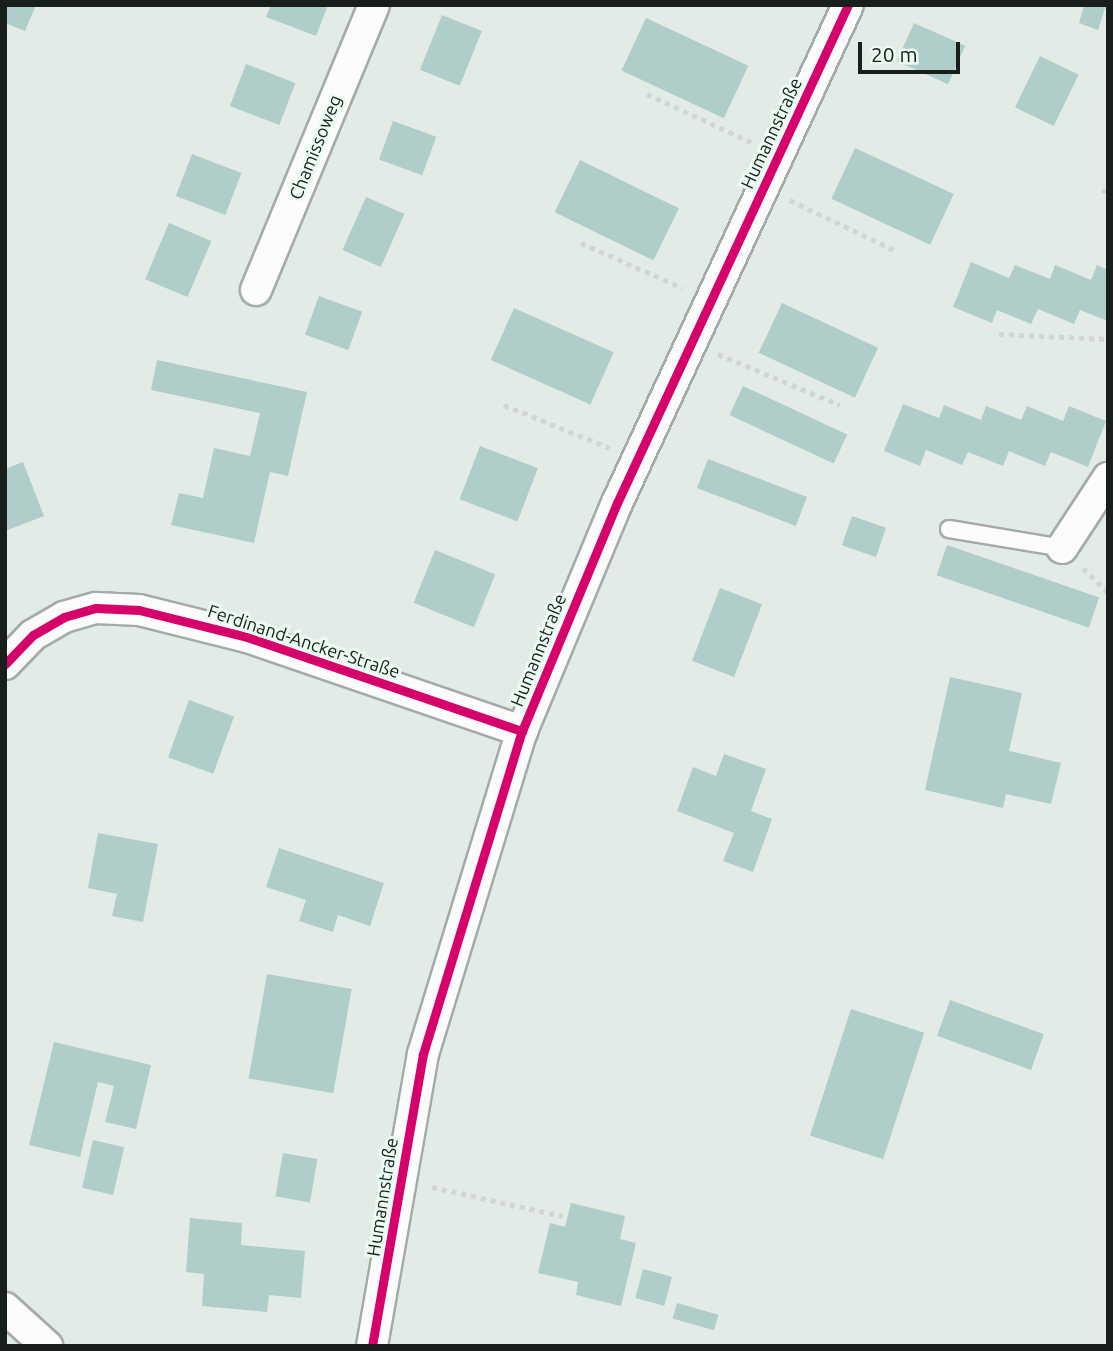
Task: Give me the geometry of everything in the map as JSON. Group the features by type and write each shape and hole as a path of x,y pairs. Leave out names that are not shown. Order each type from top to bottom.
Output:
{"street":[{"name":"Chamissoweg","path":"256,290 374,5"},
{"name":"Humannstraße","path":"372,1346 423,1054 522,731 633,467 848,5"},
{"path":"1062,548 1108,478"},
{"name":"Ferdinand-Ancker-Straße","path":"5,664 33,635 64,617 96,608 139,610 247,637 522,731"},
{"path":"5,1308 47,1346"}],"lane":[{"path":"949,529 1062,548"}],"path":[{"path":"647,94 759,146"},
{"path":"784,197 894,250"},
{"path":"581,243 690,291"},
{"path":"999,334 1108,339"},
{"path":"710,351 840,405"},
{"path":"504,405 616,450"},
{"path":"421,1185 562,1216"}],"building":[{"path":"5,5 36,5 25,31 5,23"},
{"path":"271,5 328,5 316,36 266,17"},
{"path":"1084,5 1106,5 1098,30 1079,23"},
{"path":"442,15 482,31 460,86 420,70"},
{"path":"646,18 748,66 724,118 621,71"},
{"path":"914,23 965,46 948,84 897,61"},
{"path":"1040,56 1079,75 1054,126 1015,107"},
{"path":"246,64 295,83 279,125 230,106"},
{"path":"393,121 436,137 422,175 379,160"},
{"path":"855,148 954,194 930,245 831,199"},
{"path":"192,154 241,173 225,215 176,196"},
{"path":"580,160 679,208 653,260 555,212"},
{"path":"366,197 404,214 381,267 342,250"},
{"path":"169,223 211,241 188,297 145,279"},
{"path":"971,262 1009,278 1015,265 1050,279 1055,265 1091,280 1097,265 1108,270 1108,321 1080,310 1074,324 1038,309 1031,324 997,310 992,323 953,307"},
{"path":"319,296 362,312 348,350 305,335"},
{"path":"782,303 878,348 855,398 759,353"},
{"path":"514,308 614,352 590,404 491,360"},
{"path":"157,360 307,392 288,476 270,472 254,543 171,525 179,493 203,498 214,448 250,456 260,413 151,390"},
{"path":"743,386 847,435 834,464 729,415"},
{"path":"903,404 939,418 944,405 981,420 986,406 1021,420 1027,406 1063,421 1069,406 1106,421 1088,467 1051,452 1045,466 1009,451 1003,466 968,452 962,465 926,450 920,466 884,451"},
{"path":"480,446 538,468 517,521 460,499"},
{"path":"708,459 807,497 796,526 697,488"},
{"path":"23,462 44,516 5,531 5,469"},
{"path":"852,516 886,528 876,557 842,545"},
{"path":"947,545 1099,597 1089,628 937,575"},
{"path":"435,550 495,574 474,627 414,603"},
{"path":"720,588 762,604 734,677 692,661"},
{"path":"950,677 1022,693 1009,751 1061,763 1051,804 1006,794 1003,808 925,790"},
{"path":"189,700 234,716 213,774 168,757"},
{"path":"724,754 766,769 751,811 772,819 753,872 723,861 734,833 677,811 693,767 716,776"},
{"path":"98,833 158,844 143,922 112,916 117,894 88,888"},
{"path":"279,848 384,883 370,926 338,915 333,932 299,921 306,900 266,887"},
{"path":"267,974 352,989 333,1093 249,1078"},
{"path":"950,1000 1044,1034 1031,1070 937,1036"},
{"path":"851,1009 924,1033 883,1159 810,1135"},
{"path":"54,1042 151,1065 136,1129 105,1122 114,1086 98,1082 80,1157 29,1145"},
{"path":"93,1140 124,1147 113,1195 82,1188"},
{"path":"283,1153 317,1159 310,1202 275,1196"},
{"path":"571,1203 625,1216 620,1239 636,1243 621,1306 576,1295 578,1282 538,1273 550,1223 565,1227"},
{"path":"190,1218 242,1223 241,1245 305,1251 301,1298 269,1295 267,1312 202,1306 204,1274 186,1272"},
{"path":"643,1269 672,1277 664,1306 635,1298"},
{"path":"677,1303 718,1315 714,1330 673,1318"}],"cycle path":[{"path":"372,1346 423,1054 522,731 617,503 848,5"},
{"path":"5,664 33,635 64,617 96,608 139,610 247,637 522,731"}]}
